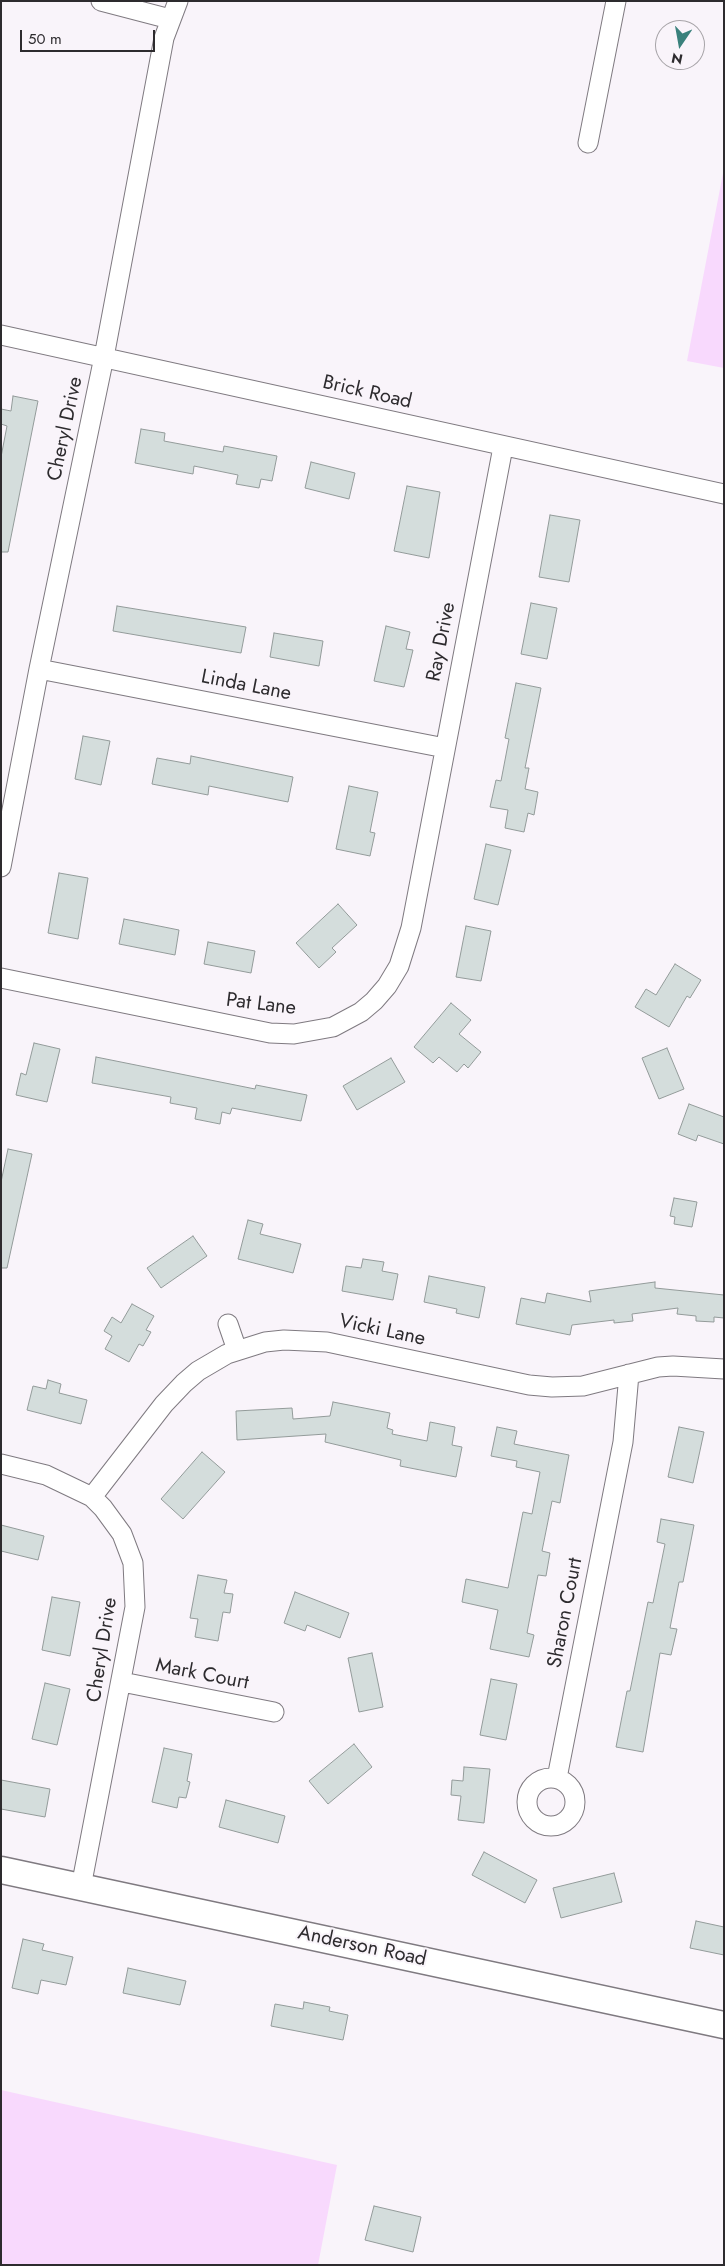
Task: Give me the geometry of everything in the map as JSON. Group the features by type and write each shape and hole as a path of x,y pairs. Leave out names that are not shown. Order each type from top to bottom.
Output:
{"street":[{"path":"101,1 170,19"},
{"name":"Cheryl Drive","path":"1,867 104,357 158,64 170,19 178,1"},
{"path":"588,143 616,1"},
{"name":"Brick Road","path":"1,335 503,447 724,494"},
{"name":"Ray Drive","path":"427,846 503,447"},
{"name":"Linda Lane","path":"40,669 445,748"},
{"name":"Pat Lane","path":"1,978 270,1033 294,1034 333,1027 361,1012 374,1001 387,986 399,966 411,928 427,846"},
{"path":"228,1324 236,1350"},
{"name":"Vicki Lane","path":"92,1497 164,1404 184,1383 212,1362 236,1350 265,1342 284,1340 327,1342 529,1385 552,1387 583,1386 629,1374 673,1366 724,1369"},
{"name":"Sharon Court","path":"556,1778 623,1442 629,1374"},
{"name":"Cheryl Drive","path":"1,1464 46,1475 92,1497 103,1508 122,1534 129,1549 132,1563 135,1607 81,1886"},
{"name":"Mark Court","path":"122,1682 274,1712"},
{"path":"546,1778 556,1778 571,1788 576,1805 574,1813 568,1820 552,1827 542,1825 533,1819 528,1810 527,1800 530,1790 537,1782 546,1778"},
{"name":"Anderson Road","path":"1,1870 724,2025"}],"shaded area":[{"path":"724,168 724,368 687,361"},
{"path":"1,2090 337,2165 318,2265 1,2265"}],"building":[{"path":"13,396 38,401 8,552 1,552 1,457 7,426 1,424 1,409 11,411"},
{"path":"141,429 165,433 164,441 223,452 224,446 277,456 272,481 261,479 259,488 236,484 238,475 194,466 193,474 135,463"},
{"path":"311,462 355,473 349,499 305,488"},
{"path":"407,486 440,492 429,558 394,551"},
{"path":"550,515 580,520 569,582 539,577"},
{"path":"531,603 557,608 547,659 521,654"},
{"path":"117,606 246,627 241,653 113,631"},
{"path":"386,626 410,632 406,649 413,650 404,687 374,681"},
{"path":"274,633 323,641 319,666 270,657"},
{"path":"516,683 541,688 525,768 529,768 525,789 538,792 534,815 528,813 524,832 505,828 508,810 490,807 496,780 501,781 509,739 505,738"},
{"path":"83,736 110,741 101,785 75,779"},
{"path":"191,756 293,777 288,802 209,786 208,795 152,784 157,758 190,764"},
{"path":"349,786 378,792 370,832 375,833 370,856 336,849"},
{"path":"486,844 511,850 498,905 474,899"},
{"path":"59,873 88,878 78,939 48,933"},
{"path":"338,904 357,925 332,948 336,952 319,968 296,943"},
{"path":"124,919 179,930 175,955 119,944"},
{"path":"466,926 491,931 481,981 456,977"},
{"path":"208,942 255,951 251,973 204,964"},
{"path":"675,964 701,980 690,998 687,996 669,1027 635,1007 646,989 656,995"},
{"path":"451,1003 471,1020 459,1034 481,1052 468,1068 464,1064 457,1072 439,1057 433,1063 414,1047"},
{"path":"34,1043 60,1049 47,1102 16,1095 21,1073 26,1075"},
{"path":"667,1048 684,1089 659,1099 642,1058"},
{"path":"96,1057 255,1089 256,1085 307,1095 301,1121 232,1108 230,1114 222,1112 220,1124 195,1119 197,1108 170,1103 171,1097 92,1083"},
{"path":"391,1058 405,1082 357,1110 343,1086"},
{"path":"689,1104 724,1117 724,1144 698,1135 696,1141 678,1134"},
{"path":"8,1149 32,1154 7,1268 1,1268 1,1182"},
{"path":"674,1198 697,1202 692,1227 674,1224 675,1217 670,1216"},
{"path":"248,1220 263,1224 260,1234 301,1244 293,1273 238,1259"},
{"path":"193,1236 207,1256 161,1288 147,1268"},
{"path":"363,1259 384,1262 382,1271 398,1274 393,1300 342,1291 346,1266 361,1268"},
{"path":"429,1276 485,1287 479,1318 456,1313 457,1309 424,1302"},
{"path":"655,1282 655,1288 724,1295 724,1318 714,1317 714,1322 696,1321 696,1316 677,1314 678,1308 632,1314 633,1321 614,1323 614,1320 572,1325 570,1335 516,1324 521,1298 545,1303 547,1293 591,1302 589,1291"},
{"path":"132,1304 154,1316 146,1330 151,1332 143,1346 139,1344 129,1362 105,1349 112,1336 104,1331 112,1317 121,1323"},
{"path":"48,1380 61,1384 59,1393 87,1400 81,1424 27,1410 33,1386 46,1389"},
{"path":"333,1402 390,1413 387,1428 393,1430 392,1434 427,1441 430,1422 455,1427 452,1445 462,1447 456,1477 400,1466 401,1460 325,1442 326,1434 237,1440 236,1411 292,1408 293,1419 330,1416"},
{"path":"497,1427 517,1431 514,1444 569,1455 560,1503 552,1501 542,1551 550,1553 546,1576 538,1575 527,1633 534,1635 529,1657 490,1649 498,1610 462,1602 466,1579 508,1588 523,1512 532,1514 540,1472 516,1467 517,1461 491,1456"},
{"path":"679,1427 704,1432 693,1483 668,1477"},
{"path":"202,1452 225,1472 183,1519 161,1499"},
{"path":"661,1519 694,1525 683,1582 679,1582 670,1628 677,1629 671,1655 660,1653 643,1752 616,1747 627,1691 630,1691 648,1602 653,1603 665,1544 657,1542"},
{"path":"1,1525 44,1536 38,1560 1,1551"},
{"path":"198,1575 227,1580 224,1593 233,1594 230,1613 223,1612 218,1641 195,1637 198,1619 190,1618"},
{"path":"295,1592 349,1613 340,1638 307,1625 305,1631 284,1623"},
{"path":"52,1597 80,1602 70,1656 42,1650"},
{"path":"372,1653 383,1707 359,1712 348,1658"},
{"path":"491,1679 517,1684 506,1740 480,1735"},
{"path":"45,1683 70,1689 57,1745 32,1739"},
{"path":"354,1744 372,1767 328,1804 309,1781"},
{"path":"164,1748 192,1754 187,1781 190,1782 186,1798 179,1797 177,1808 152,1802"},
{"path":"464,1767 490,1769 484,1823 458,1820 461,1796 451,1795 452,1780 463,1781"},
{"path":"1,1780 50,1789 45,1817 1,1809"},
{"path":"226,1800 285,1816 278,1843 219,1827"},
{"path":"484,1852 537,1880 525,1903 472,1875"},
{"path":"614,1873 622,1902 561,1918 553,1888"},
{"path":"696,1921 724,1927 724,1955 690,1948"},
{"path":"23,1939 44,1944 42,1950 73,1957 66,1985 41,1980 38,1994 12,1988"},
{"path":"128,1968 186,1981 180,2005 123,1993"},
{"path":"304,2002 330,2007 329,2011 348,2015 343,2040 271,2026 275,2004 303,2009"},
{"path":"374,2206 421,2217 413,2252 365,2240"}]}
